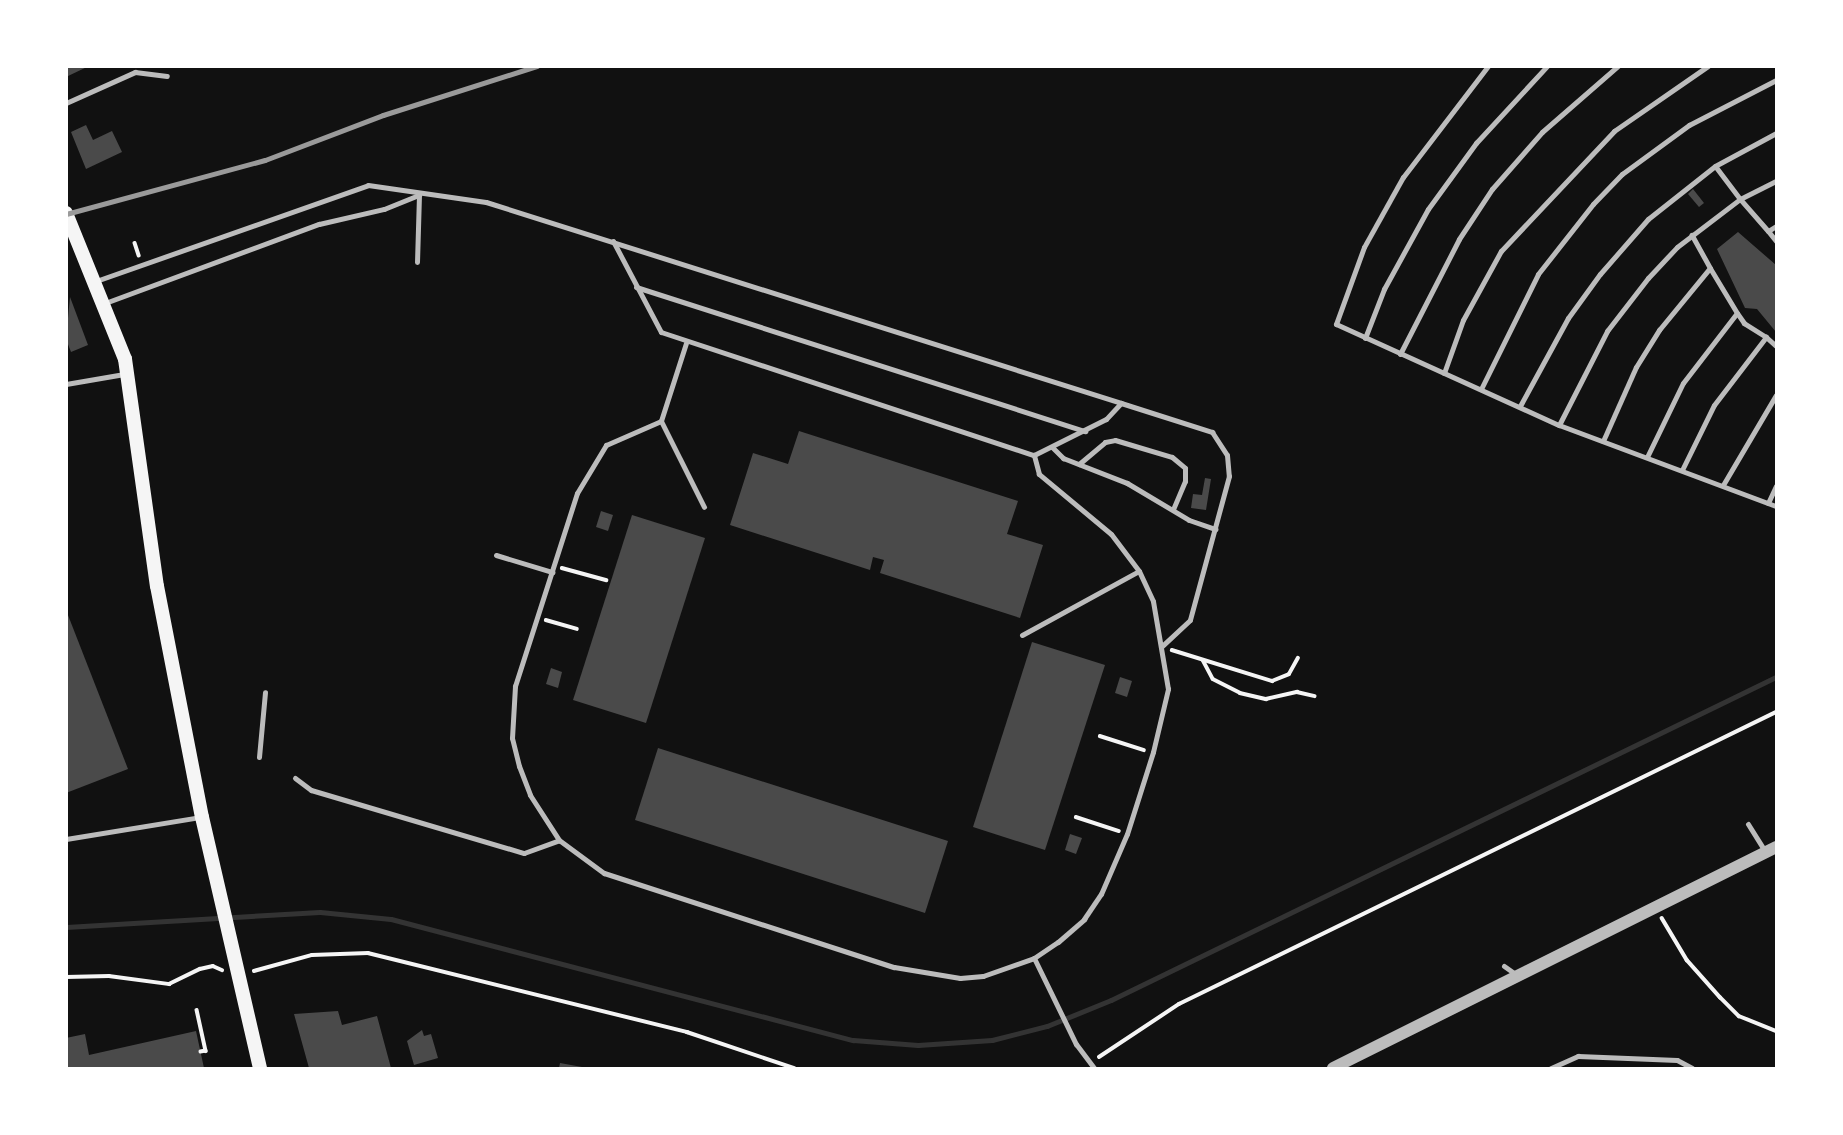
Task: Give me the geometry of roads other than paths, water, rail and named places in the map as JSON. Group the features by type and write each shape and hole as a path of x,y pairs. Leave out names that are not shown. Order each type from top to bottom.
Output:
{"main road":[{"path":"66,213 105,303 128,373 147,533 202,817 260,1069"}],"street":[{"path":"1333,1069 1655,906 1772,850"}],"lane":[{"path":"1488,66 1403,177 1364,247 1336,324 1559,425 1776,506"},
{"path":"1365,338 1384,289 1428,209 1476,143 1547,66"},
{"path":"1400,354 1459,239 1492,189 1542,132 1618,66"},
{"path":"1444,373 1464,320 1501,251 1614,131 1708,66"},
{"path":"66,103 135,72 167,76"},
{"path":"1481,389 1538,275 1622,174 1689,125 1776,80"},
{"path":"1520,406 1568,318 1600,274 1648,219 1715,166 1776,133"},
{"path":"1715,166 1776,241"},
{"path":"1559,425 1607,331 1648,278 1692,235 1740,198 1776,181"},
{"path":"96,281 349,189 381,186 419,195 486,202 1212,432 1227,455 1229,476 1191,620 1162,646"},
{"path":"417,262 419,195"},
{"path":"105,303 318,224 384,209 419,195"},
{"path":"1769,231 1776,226"},
{"path":"1692,235 1744,323 1776,346"},
{"path":"613,241 661,332 686,343 1034,455 1085,431 1121,403"},
{"path":"1603,441 1636,367 1659,330 1710,268"},
{"path":"636,287 1085,431"},
{"path":"1647,457 1683,383 1737,313"},
{"path":"1682,470 1714,405 1766,337"},
{"path":"686,343 661,421 704,507"},
{"path":"66,384 128,373"},
{"path":"1723,485 1776,395"},
{"path":"661,421 621,435 595,459 577,494 515,685 512,738 530,795 559,840 604,873 894,967 960,978 1009,969 1034,958 1084,919 1101,894 1127,834 1153,752 1168,689 1153,601 1139,572 1111,534 1039,474 1034,455"},
{"path":"1079,464 1105,442 1115,440 1172,457 1185,468 1185,481 1173,509"},
{"path":"1052,447 1079,464 1127,482 1202,527 1215,529"},
{"path":"1768,503 1776,486"},
{"path":"496,555 553,568"},
{"path":"1022,635 1139,572"},
{"path":"259,757 265,692"},
{"path":"295,778 311,790 524,853 559,840"},
{"path":"66,839 202,817"},
{"path":"1748,824 1772,850"},
{"path":"1034,958 1076,1044 1092,1066"},
{"path":"1504,966 1519,976"},
{"path":"1551,1069 1578,1056 1677,1060 1692,1069"}],"waterway":[{"path":"66,927 320,912 391,919 853,1040 918,1045 992,1040 1047,1026 1111,1000 1776,677"}],"railway":[{"path":"66,214 265,160 383,115 537,66"}]}
